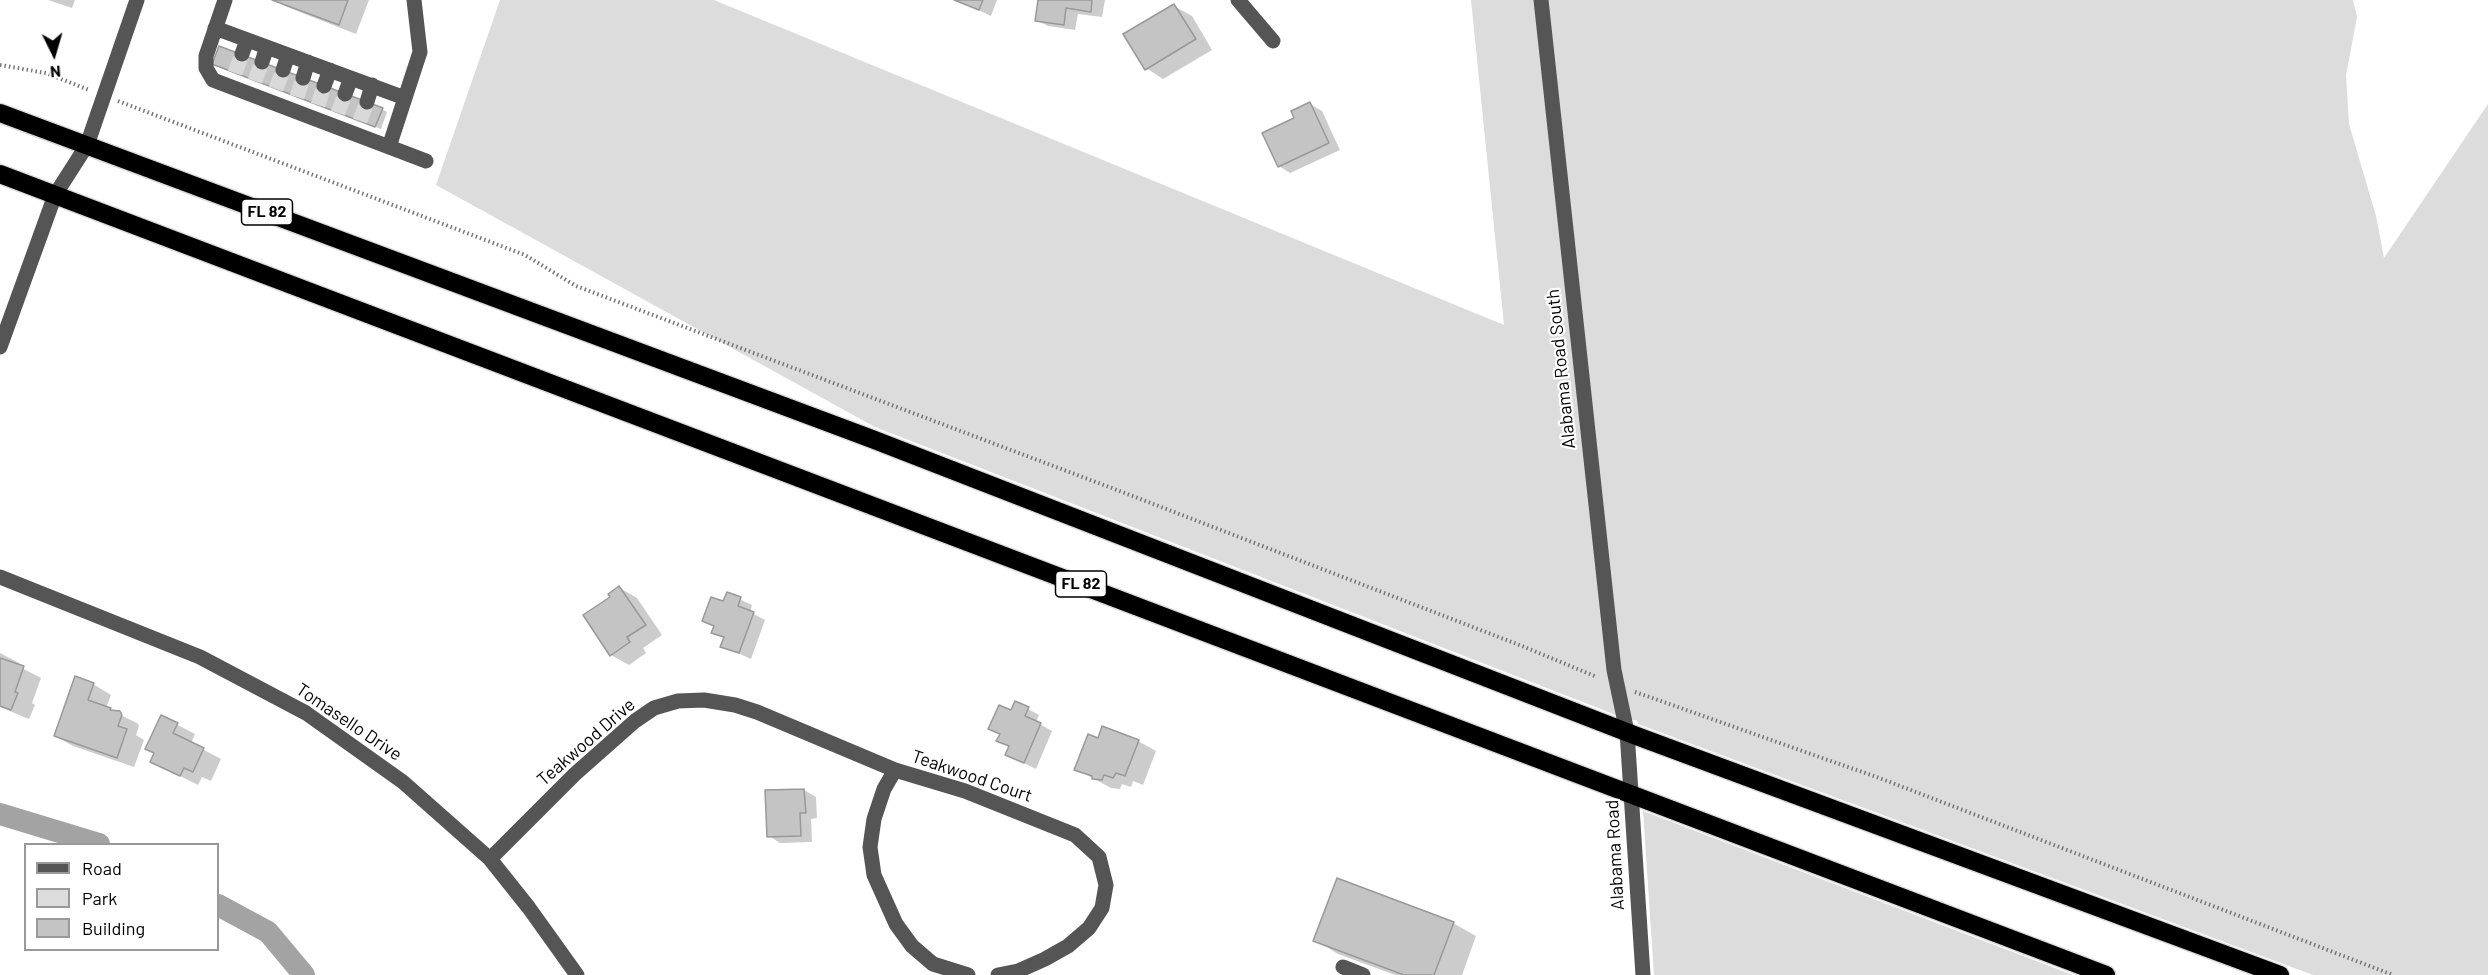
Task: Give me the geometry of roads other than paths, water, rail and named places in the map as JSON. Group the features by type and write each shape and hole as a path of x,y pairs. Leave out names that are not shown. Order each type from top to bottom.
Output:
{"highway":[{"name":"FL 82","path":"0,113 872,439 1627,732 2280,975"},
{"name":"FL 82","path":"0,174 2106,975"}],"street":[{"path":"0,347 56,195 87,145 137,0"},
{"path":"225,0 206,56 206,68 213,80 232,80 252,87 358,128 389,147 426,161"},
{"path":"389,147 420,52 414,0"},
{"path":"1238,0 1273,40"},
{"name":"Alabama Road South","path":"1540,0 1614,670 1627,732"},
{"path":"215,28 244,47 267,47 405,98"},
{"path":"261,62 267,47"},
{"path":"283,70 288,55"},
{"path":"303,78 308,62"},
{"path":"324,86 330,70"},
{"path":"345,94 351,78"},
{"path":"367,102 372,86"},
{"name":"Tomasello Drive","path":"0,577 200,657 306,713 403,782 490,859 577,975"},
{"name":"Teakwood Drive","path":"490,859 575,774 635,721 654,708 678,701 705,700 735,705 895,770"},
{"name":"Alabama Road","path":"1627,732 1643,975"},
{"name":"Teakwood Court","path":"968,975 933,964 912,946 896,924 874,875 870,847 874,819 884,789 895,770 965,791 1075,835 1099,857 1106,885 1102,908 1089,928 1068,946 1045,959 1018,971 998,975"},
{"path":"1343,967 1363,975"}],"waterway":[{"path":"0,814 96,843"},
{"path":"219,906 268,932 304,975"}],"tunnel":[{"path":"235,73 242,54"},
{"path":"255,81 262,62"},
{"path":"276,89 283,70"},
{"path":"297,97 303,78"},
{"path":"318,105 324,86"},
{"path":"338,113 345,94"},
{"path":"360,121 367,102"}]}
